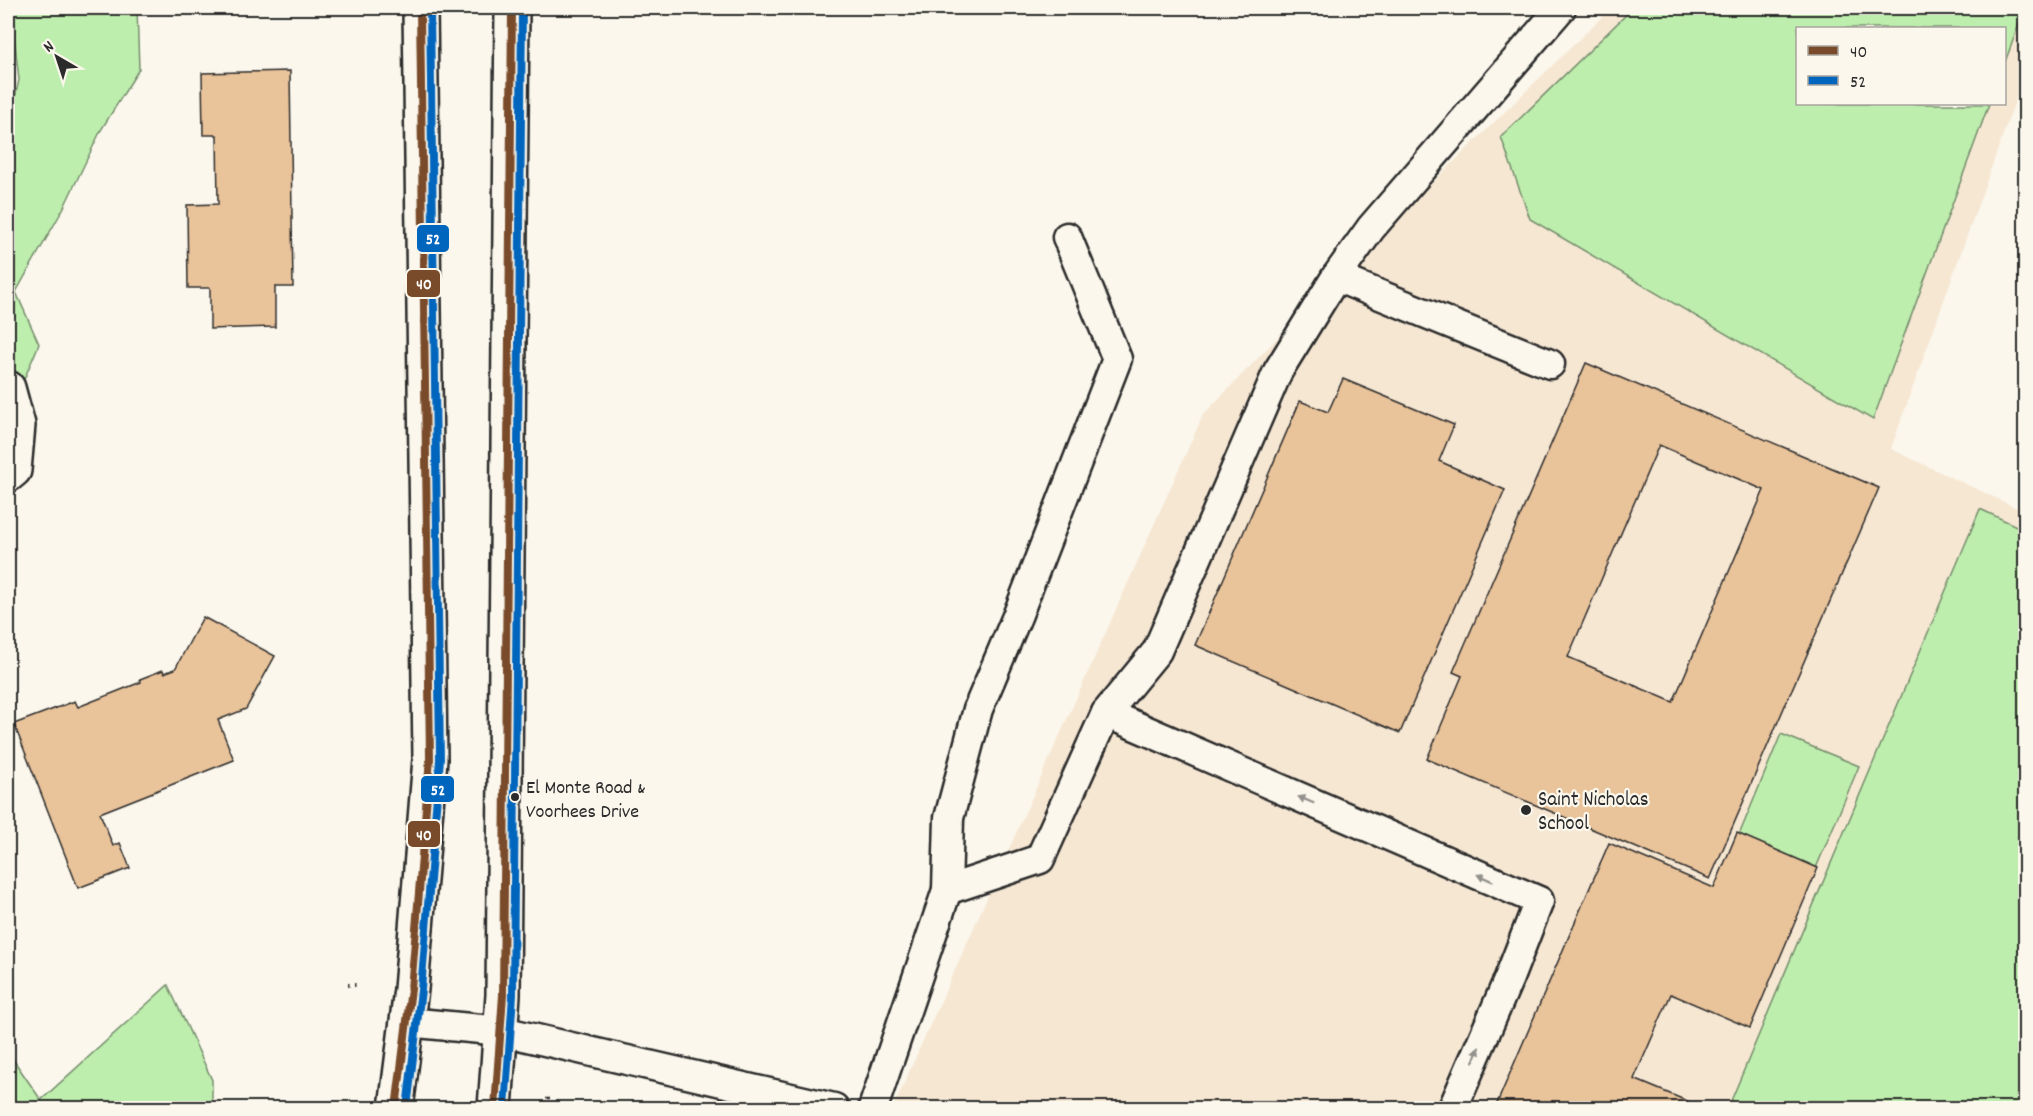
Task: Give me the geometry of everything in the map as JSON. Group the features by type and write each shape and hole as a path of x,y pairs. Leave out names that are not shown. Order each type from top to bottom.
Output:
{"main road":[{"path":"396,1108 407,1022 429,759 420,8"},
{"path":"495,1108 502,1031 512,8"},
{"path":"8,388 18,425 14,470 8,475"}],"lane":[{"path":"947,890 1040,859 1106,713 1157,651 1278,371 1336,277 1371,228 1561,8"},
{"path":"873,1108 947,890 949,818 978,709 1018,614 1117,359 1067,237"},
{"path":"1336,277 1550,364"},
{"path":"1106,713 1539,901 1509,978 1453,1108"},
{"path":"407,1022 502,1031 834,1108"}],"path":[{"path":"348,985 359,985"},
{"path":"539,1108 548,1100 548,1095"}],"shaded area":[{"name":"Saint Nicholas School","path":"1611,8 2025,8 2025,73 1891,449 2025,512 2025,1108 893,1108 1203,415 1336,277"}],"green space":[{"path":"11,8 137,8 139,69 101,130 63,209 16,292 39,344 8,417 8,128 19,80"},
{"path":"1633,8 2025,8 2006,59 2006,27 1796,27 1796,105 1989,105 1873,420 1530,219 1501,137"},
{"path":"1980,509 2025,530 2025,1108 1728,1108"},
{"path":"1781,734 1859,766 1816,868 1739,835"},
{"path":"168,985 212,1080 212,1108 8,1108 8,1052 41,1100"}],"building":[{"path":"290,71 293,287 275,287 275,327 210,329 210,288 188,288 187,205 218,204 217,135 203,135 202,73"},
{"path":"1586,363 1879,488 1710,879 1427,759 1462,676 1453,672","holes":["1659,445 1764,490 1673,702 1568,657"]},
{"path":"1343,379 1454,425 1439,461 1505,490 1400,733 1195,645 1300,401 1328,412"},
{"path":"203,617 275,656 246,709 218,720 234,760 100,813 113,846 120,843 130,868 78,888 14,724 75,701 78,707 141,682 140,679 163,670 164,673 175,669"},
{"path":"1737,833 1818,868 1750,1028 1671,994 1634,1079 1704,1108 1495,1108 1609,843 1714,888"}],"transit line":[{"name":"40","path":"396,1108 411,989 430,759 420,8"},
{"name":"52","path":"407,1108 421,990 440,759 430,8"},
{"name":"40","path":"495,1108 503,995 512,8"},
{"name":"52","path":"505,1108 513,995 522,8"}],"place":[{"name":"El Monte Road & Voorhees Drive","path":"515,797"},
{"name":"Saint Nicholas School","path":"1526,810"}]}
